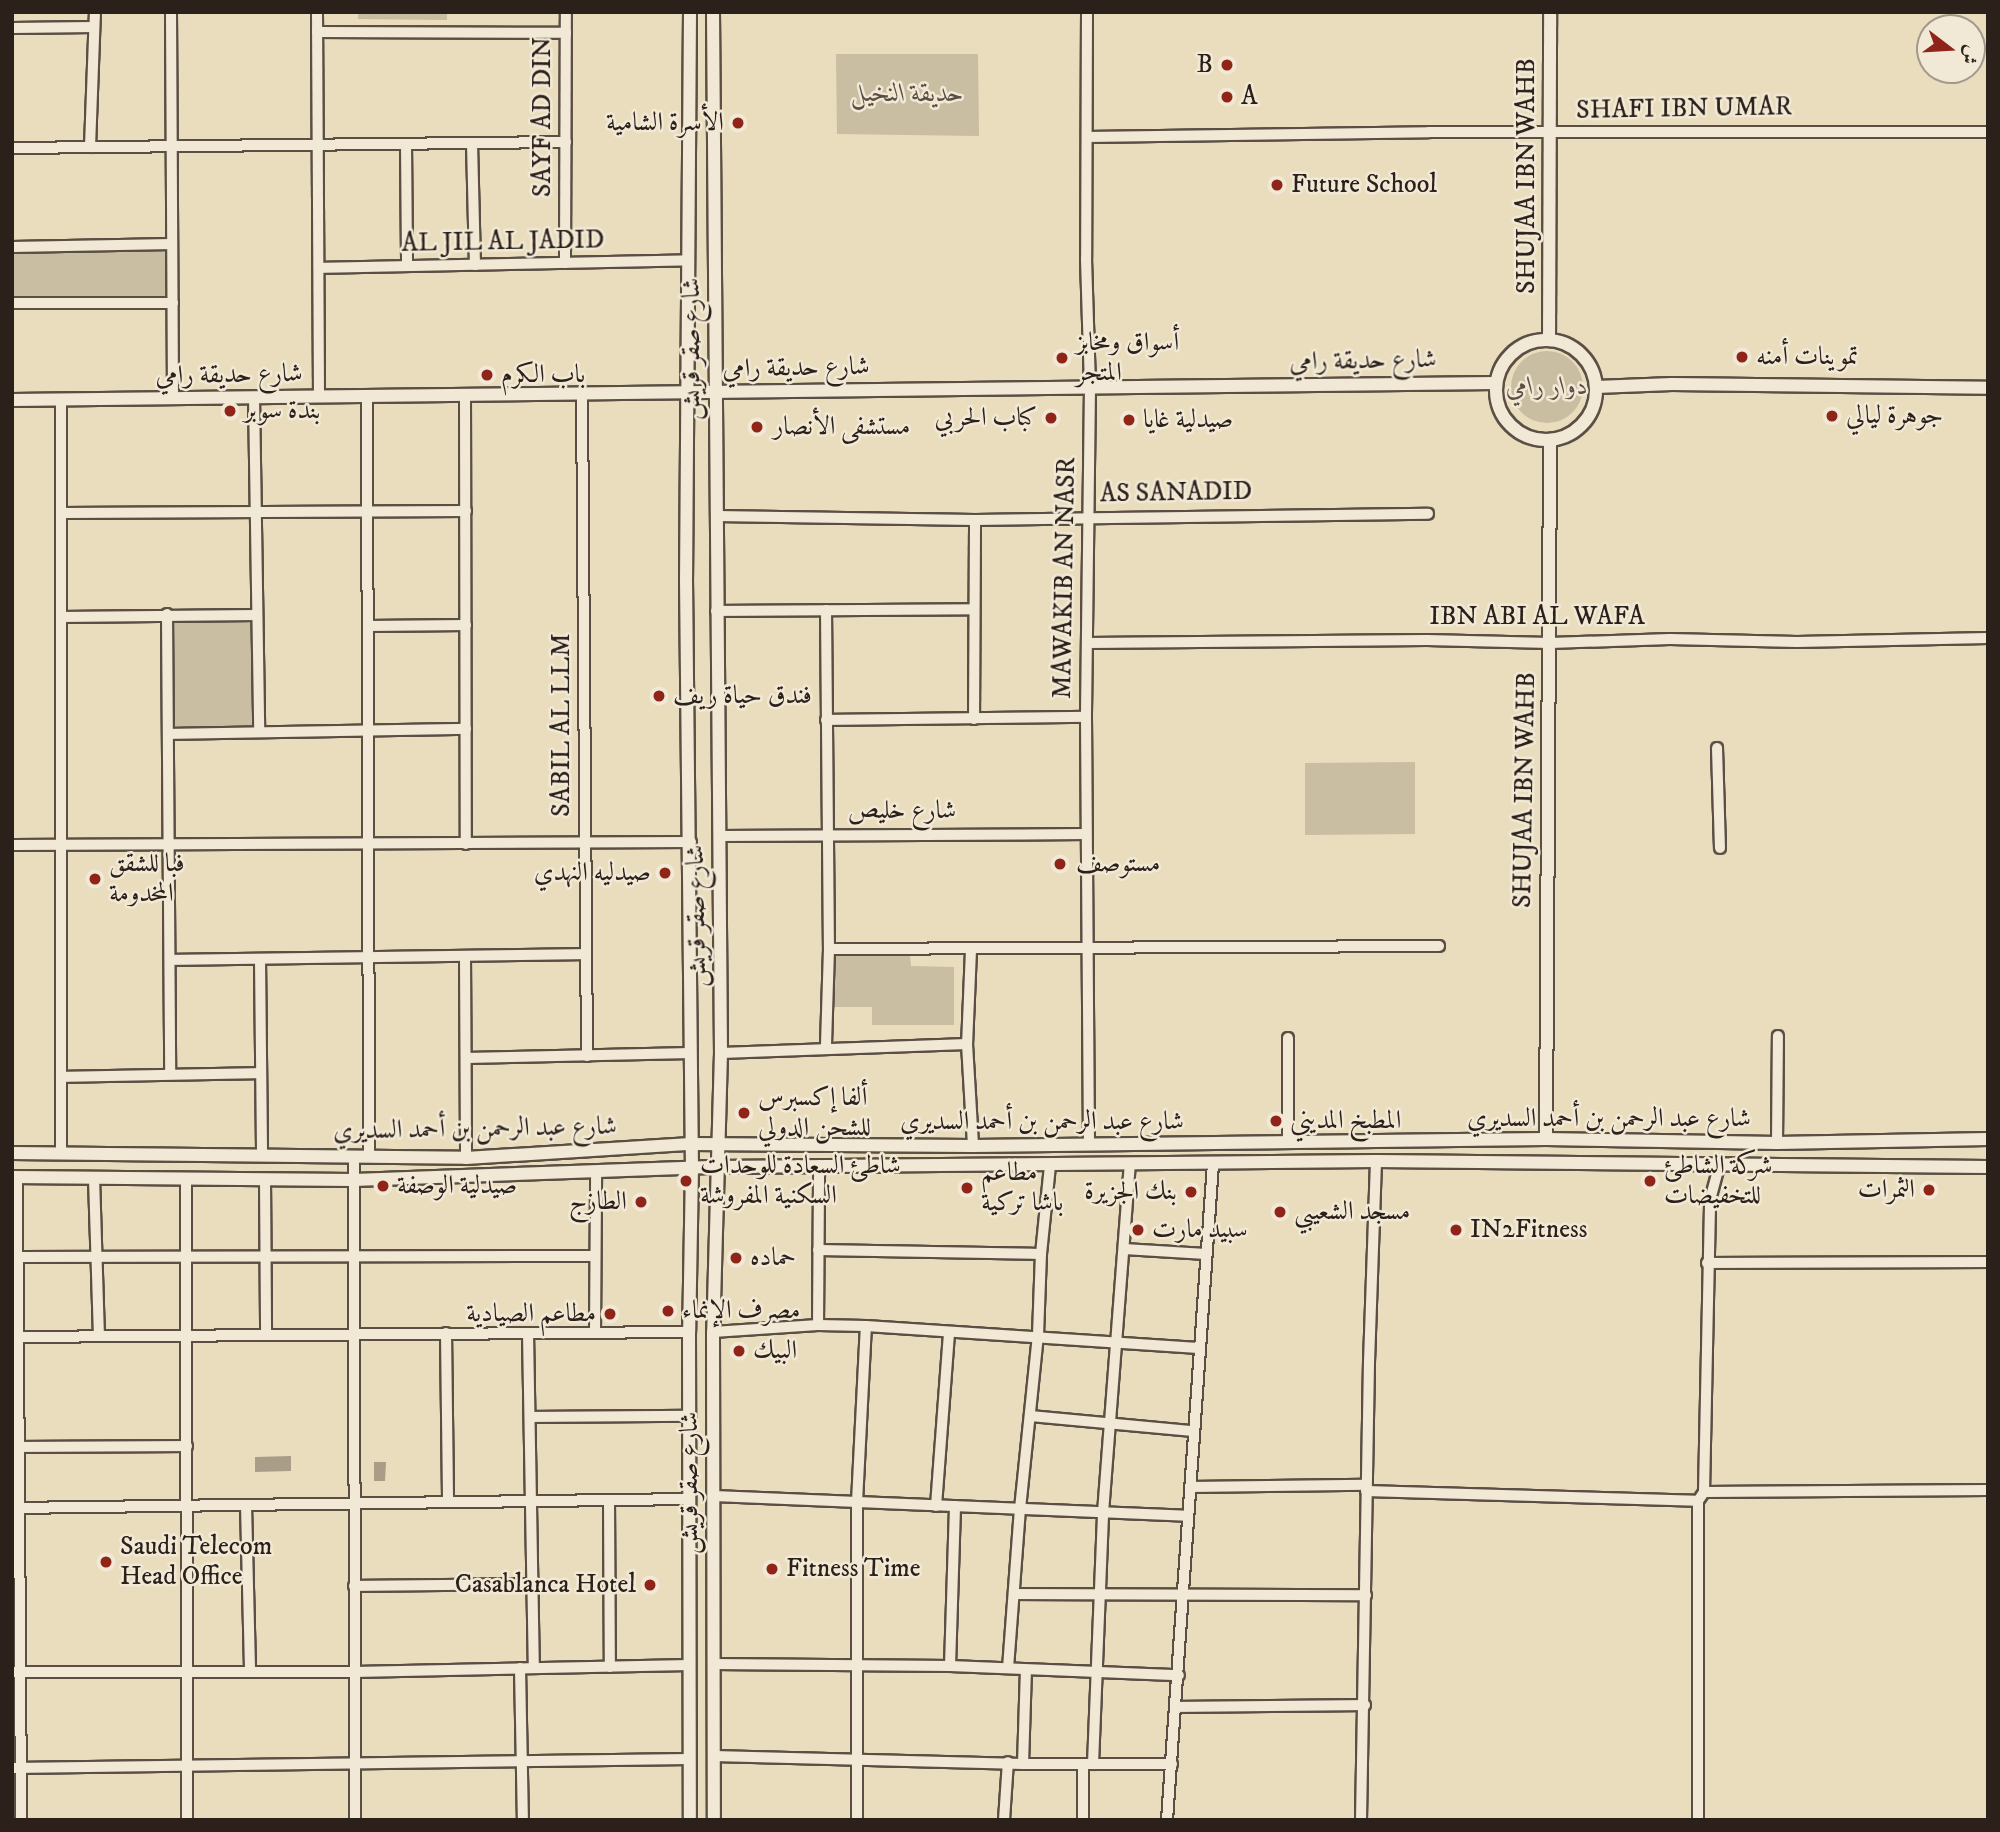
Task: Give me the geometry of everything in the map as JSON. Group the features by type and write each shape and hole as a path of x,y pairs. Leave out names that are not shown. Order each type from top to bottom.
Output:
{"street":[{"path":"90,147 95,12"},
{"path":"171,12 173,398"},
{"path":"317,12 319,397"},
{"name":"SAYF AD DIN","path":"565,263 566,12"},
{"name":"شارع صقر قريش","path":"690,12 686,579 691,842 690,1816"},
{"name":"شارع صقر قريش","path":"713,12 721,1053 716,1145 713,1332 714,1816"},
{"name":"MAWAKIB AN NASR","path":"1087,12 1086,259 1090,387 1086,717 1088,1145"},
{"name":"SHUJAA IBN WAHB","path":"1549,340 1550,12"},
{"path":"12,28 94,27"},
{"path":"317,32 566,33"},
{"name":"SHAFI IBN UMAR","path":"1087,137 1802,130 1988,132"},
{"path":"12,148 566,142"},
{"path":"472,143 475,265"},
{"path":"406,144 407,267"},
{"path":"12,247 172,244"},
{"name":"AL JIL AL JADID","path":"318,268 688,260"},
{"path":"12,303 173,303"},
{"path":"1549,340 1566,344 1581,354 1591,369 1595,387 1593,406 1584,423 1569,435 1550,440 1527,437 1508,424 1496,403 1496,383 1507,358 1526,344 1549,340"},
{"name":"شارع حديقة رامي","path":"12,400 1496,383"},
{"path":"1595,387 1672,384 1988,388"},
{"name":"SABIL AL LLM","path":"582,394 587,1056"},
{"path":"465,395 466,844"},
{"path":"367,396 369,1157"},
{"path":"254,397 259,731"},
{"path":"61,400 61,1153"},
{"name":"SHUJAA IBN WAHB","path":"1546,1139 1550,440"},
{"path":"61,513 466,511"},
{"name":"AS SANADID","path":"716,516 975,520 1428,514"},
{"path":"974,719 975,520"},
{"path":"716,611 974,609"},
{"path":"826,610 829,949 826,1047"},
{"path":"167,614 170,1072"},
{"path":"61,617 257,615"},
{"path":"368,626 466,625"},
{"name":"IBN ABI AL WAFA","path":"1087,643 1427,640 1550,643 1670,639 1797,642 1988,638"},
{"path":"826,720 1086,717"},
{"path":"169,734 466,729"},
{"path":"1717,747 1720,848"},
{"name":"شارع خليص","path":"719,835 1086,834"},
{"path":"12,845 691,842"},
{"path":"829,949 1438,946"},
{"path":"971,950 967,1044 973,1146"},
{"path":"170,960 586,954"},
{"path":"465,956 466,1158"},
{"path":"260,958 262,1156"},
{"path":"1777,1143 1778,1036"},
{"path":"1287,1143 1289,1038"},
{"path":"721,1053 826,1047 967,1044"},
{"path":"466,1058 691,1053"},
{"path":"61,1077 170,1072 261,1073"},
{"name":"شارع عبد الرحمن بن أحمد السديري","path":"12,1153 466,1158 691,1144 973,1146 1546,1139 1777,1143 1988,1139"},
{"path":"1860,1141 1861,1166"},
{"path":"354,1157 355,1820"},
{"path":"1361,1820 1365,1705 1366,1488 1376,1161"},
{"name":"شارع عبد الرحمن بن أحمد السديري","path":"14,1177 354,1180 820,1165 1130,1165 1376,1161 1988,1167"},
{"path":"1167,1820 1180,1675 1198,1348 1213,1163"},
{"path":"818,1325 820,1165"},
{"path":"1008,1668 1020,1509 1038,1335 1041,1254 1050,1165"},
{"path":"1083,1820 1096,1672 1103,1513 1119,1341 1130,1165"},
{"path":"1698,1820 1701,1497 1707,1263 1710,1200 1719,1166"},
{"path":"595,1333 596,1171"},
{"path":"14,1177 17,1257 15,1418 19,1447 16,1508 17,1768 21,1820"},
{"path":"94,1178 99,1336"},
{"path":"186,1179 187,1820"},
{"path":"265,1179 266,1334"},
{"path":"1124,1249 1206,1254"},
{"path":"818,1250 1041,1254"},
{"path":"17,1257 594,1256"},
{"path":"1707,1263 1988,1262"},
{"path":"713,1332 818,1325 866,1326 1038,1335 1198,1348"},
{"path":"857,1820 858,1502 866,1326"},
{"path":"15,1337 689,1332"},
{"path":"936,1506 948,1332"},
{"path":"446,1333 448,1502"},
{"path":"528,1333 534,1668"},
{"path":"530,1417 689,1416"},
{"path":"1030,1416 1193,1432"},
{"path":"19,1447 187,1446"},
{"path":"689,1454 713,1453"},
{"path":"1190,1487 1366,1488 1701,1497 1988,1490"},
{"path":"713,1496 1188,1516"},
{"path":"16,1508 689,1499"},
{"path":"609,1500 610,1667"},
{"path":"246,1505 250,1671"},
{"path":"950,1666 955,1506"},
{"path":"354,1586 533,1584"},
{"path":"1014,1594 1366,1595"},
{"path":"713,1664 950,1666 1180,1675"},
{"path":"16,1672 354,1672 690,1665"},
{"path":"520,1668 523,1820"},
{"path":"1023,1764 1026,1670"},
{"path":"1177,1707 1365,1705"},
{"path":"713,1756 1023,1764 1172,1764"},
{"path":"17,1768 690,1759"},
{"path":"1004,1820 1008,1762"},
{"path":"690,1816 714,1816"}],"green space":[{"path":"358,12 447,12 447,20 358,19"},
{"name":"حديقة النخيل","path":"836,54 978,54 979,136 837,134"},
{"path":"169,251 169,297 12,299 12,252"},
{"name":"دوار رامي","path":"1547,351 1567,357 1577,367 1583,387 1577,407 1567,417 1547,423 1527,417 1517,407 1511,387 1517,367 1527,357"},
{"path":"174,618 255,618 255,726 174,726"},
{"path":"1415,762 1415,834 1305,835 1305,763"},
{"path":"834,955 910,956 911,966 954,967 954,1025 872,1025 872,1007 834,1007"}],"shaded area":[{"path":"291,1456 291,1471 255,1472 255,1457"},
{"path":"374,1462 386,1462 385,1481 374,1481"}],"place":[{"name":"B","path":"1227,65"},
{"name":"A","path":"1227,97"},
{"name":"الأسرة الشامية","path":"738,123"},
{"name":"Future School","path":"1277,185"},
{"name":"تموينات أمنه","path":"1742,357"},
{"name":"أسواق ومخابز المتجر","path":"1062,358"},
{"name":"باب الكرم","path":"487,375"},
{"name":"بندة سوبر","path":"230,411"},
{"name":"جوهرة ليالي","path":"1832,416"},
{"name":"كباب الحربي","path":"1051,418"},
{"name":"صيدلية غايا","path":"1129,420"},
{"name":"مستشفى الأنصار","path":"757,427"},
{"name":"فندق حياة ريف","path":"659,696"},
{"name":"مستوصف","path":"1060,864"},
{"name":"صيدليه النهدي","path":"665,873"},
{"name":"فبا للشقق المخدومة","path":"95,879"},
{"name":"ألفا إكسبرس للشحن الدولي","path":"744,1113"},
{"name":"المطبخ المديني","path":"1276,1121"},
{"name":"شاطئ السعادة للوحدات السكنية المفروشة","path":"686,1181"},
{"name":"شركة الشاطئ للتخفيضات","path":"1650,1181"},
{"name":"صيدلية الوصفة","path":"383,1186"},
{"name":"مطاعم باشا تركية","path":"967,1188"},
{"name":"الثمرات","path":"1929,1190"},
{"name":"بنك الجزيرة","path":"1191,1192"},
{"name":"الطازج","path":"641,1202"},
{"name":"مسجد الشعيبي","path":"1280,1212"},
{"name":"سبيد مارت","path":"1138,1230"},
{"name":"IN2Fitness","path":"1456,1230"},
{"name":"حماده","path":"736,1258"},
{"name":"مصرف الإنماء","path":"668,1311"},
{"name":"مطاعم الصيادية","path":"610,1314"},
{"name":"البيك","path":"739,1351"},
{"name":"Saudi Telecom Head Office","path":"106,1562"},
{"name":"Fitness Time","path":"772,1569"},
{"name":"Casablanca Hotel","path":"650,1585"}]}
